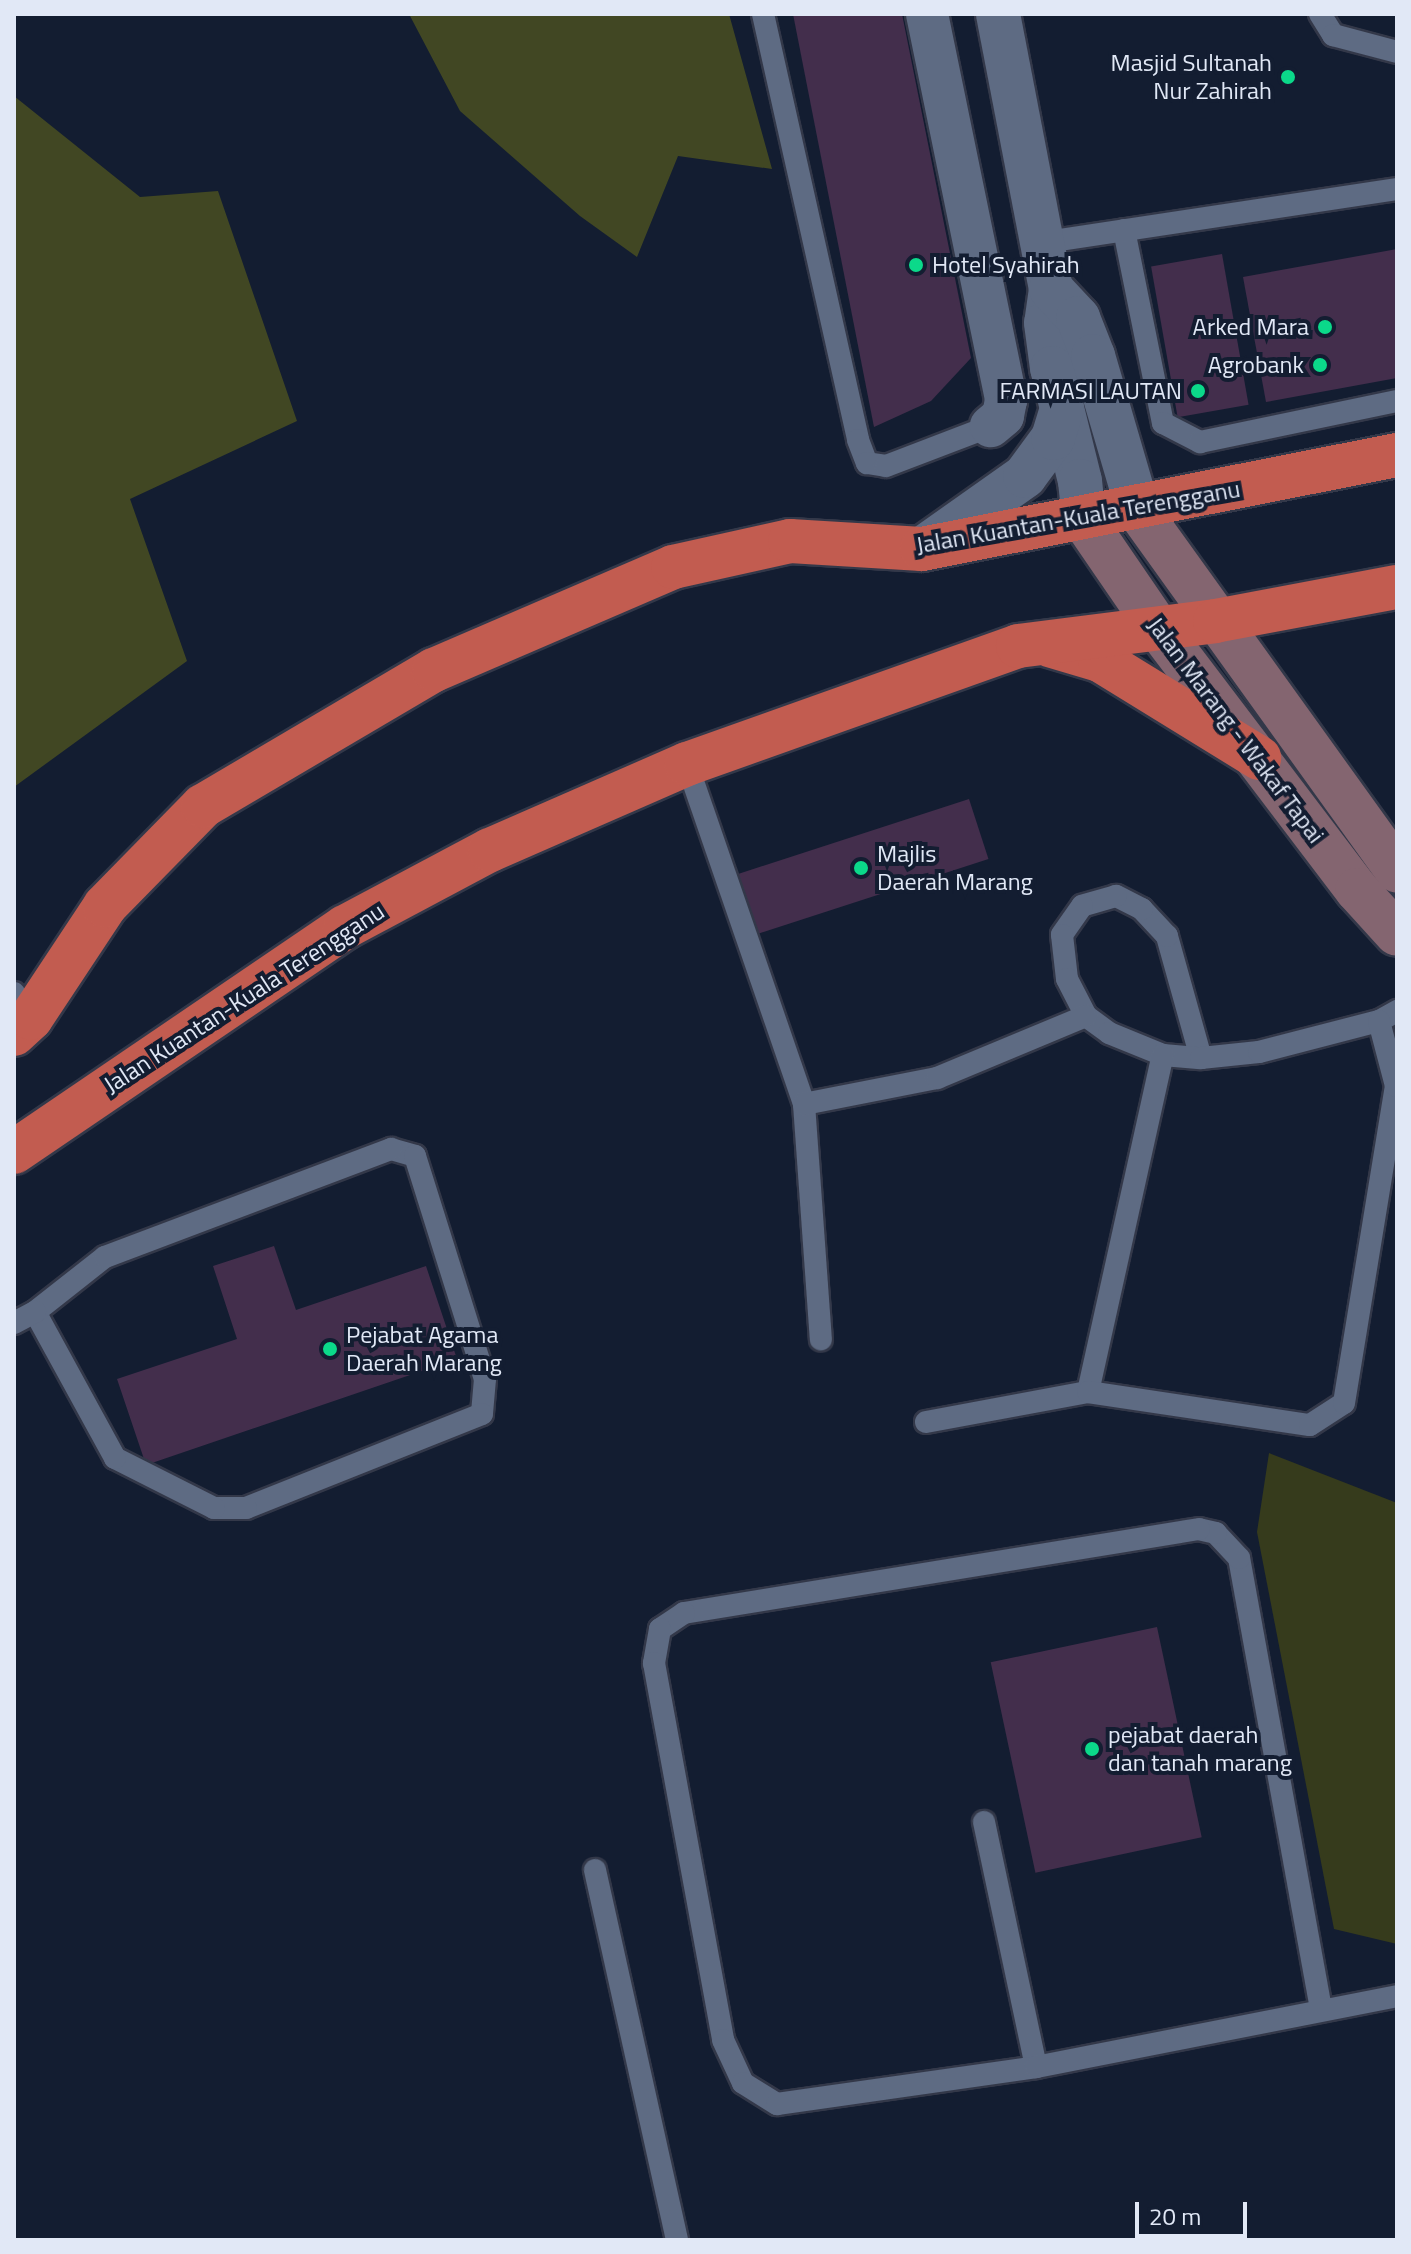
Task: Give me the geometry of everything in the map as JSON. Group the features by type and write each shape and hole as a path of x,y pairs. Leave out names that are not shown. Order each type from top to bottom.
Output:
{"highway":[{"name":"Jalan Kuantan-Kuala Terengganu","path":"20,1015 105,906 203,806 434,670 673,567 790,541 922,549 1138,510 1397,455"},
{"name":"Jalan Kuantan-Kuala Terengganu","path":"14,1152 345,927 490,850 687,764 1018,646 1215,621 1397,587"},
{"path":"1018,646 1057,646 1100,660 1259,758"}],"main road":[{"name":"Jalan Marang - Wakaf Tapai","path":"1138,510 1397,871"},
{"name":"Jalan Marang - Wakaf Tapai","path":"1084,520 1158,628 1357,890 1397,934"}],"street":[{"path":"927,14 1006,400 1003,416 991,426"},
{"path":"998,14 1051,289 1046,323 1084,520"},
{"path":"1051,289 1078,318 1093,356 1138,510"},
{"path":"922,549 1025,476 1053,438 1062,408"}],"lane":[{"path":"763,14 858,440 867,463 886,466 991,426"},
{"path":"1320,14 1333,35 1397,52"},
{"path":"1040,243 1397,189"},
{"path":"1124,230 1163,423 1200,442 1397,401"},
{"path":"687,764 804,1104 821,1339"},
{"path":"926,1422 1088,1392 1310,1425 1344,1403 1396,1086 1388,1016 1259,1052 1201,1058 1163,1055 1109,1033 1086,1016 1067,979 1062,935 1082,906 1116,896 1142,909 1167,936 1201,1058"},
{"path":"804,1104 937,1078 1086,1016"},
{"path":"1088,1392 1163,1055"},
{"path":"14,1323 35,1312 105,1257 391,1149 415,1156 485,1379 482,1414 246,1508 214,1508 115,1458 35,1312"},
{"path":"1321,2009 1239,1558 1216,1533 1199,1529 684,1613 660,1629 656,1679 723,2040 743,2083 777,2104 1036,2067 1397,1996"},
{"path":"984,1822 1036,2067"},
{"path":"595,1870 677,2240"}],"green space":[{"path":"409,14 729,14 772,169 678,156 637,257 580,216 460,111"},
{"path":"14,96 140,197 218,191 297,421 130,499 187,661 14,787"},
{"path":"1269,1453 1397,1503 1397,1944 1334,1929 1257,1532"}],"building":[{"path":"793,14 902,14 971,358 931,401 874,427"},
{"name":"Arked Mara","path":"1397,249 1397,378 1266,402 1243,277"},
{"path":"1222,254 1249,405 1178,417 1151,267"},
{"name":"Majlis Daerah Marang","path":"969,799 988,859 751,936 731,876"},
{"name":"Pejabat Agama Daerah Marang","path":"274,1246 296,1310 426,1266 457,1359 146,1465 117,1379 237,1339 213,1266"},
{"name":"pejabat daerah dan tanah marang","path":"1157,1627 1202,1837 1035,1873 991,1662"}],"place":[{"name":"Masjid Sultanah Nur Zahirah","path":"1288,77"},
{"name":"Hotel Syahirah","path":"916,265"},
{"name":"Arked Mara","path":"1325,327"},
{"name":"Agrobank","path":"1320,365"},
{"name":"FARMASI LAUTAN","path":"1198,391"},
{"name":"Majlis Daerah Marang","path":"861,868"},
{"name":"Pejabat Agama Daerah Marang","path":"330,1349"},
{"name":"pejabat daerah dan tanah marang","path":"1092,1749"}]}
